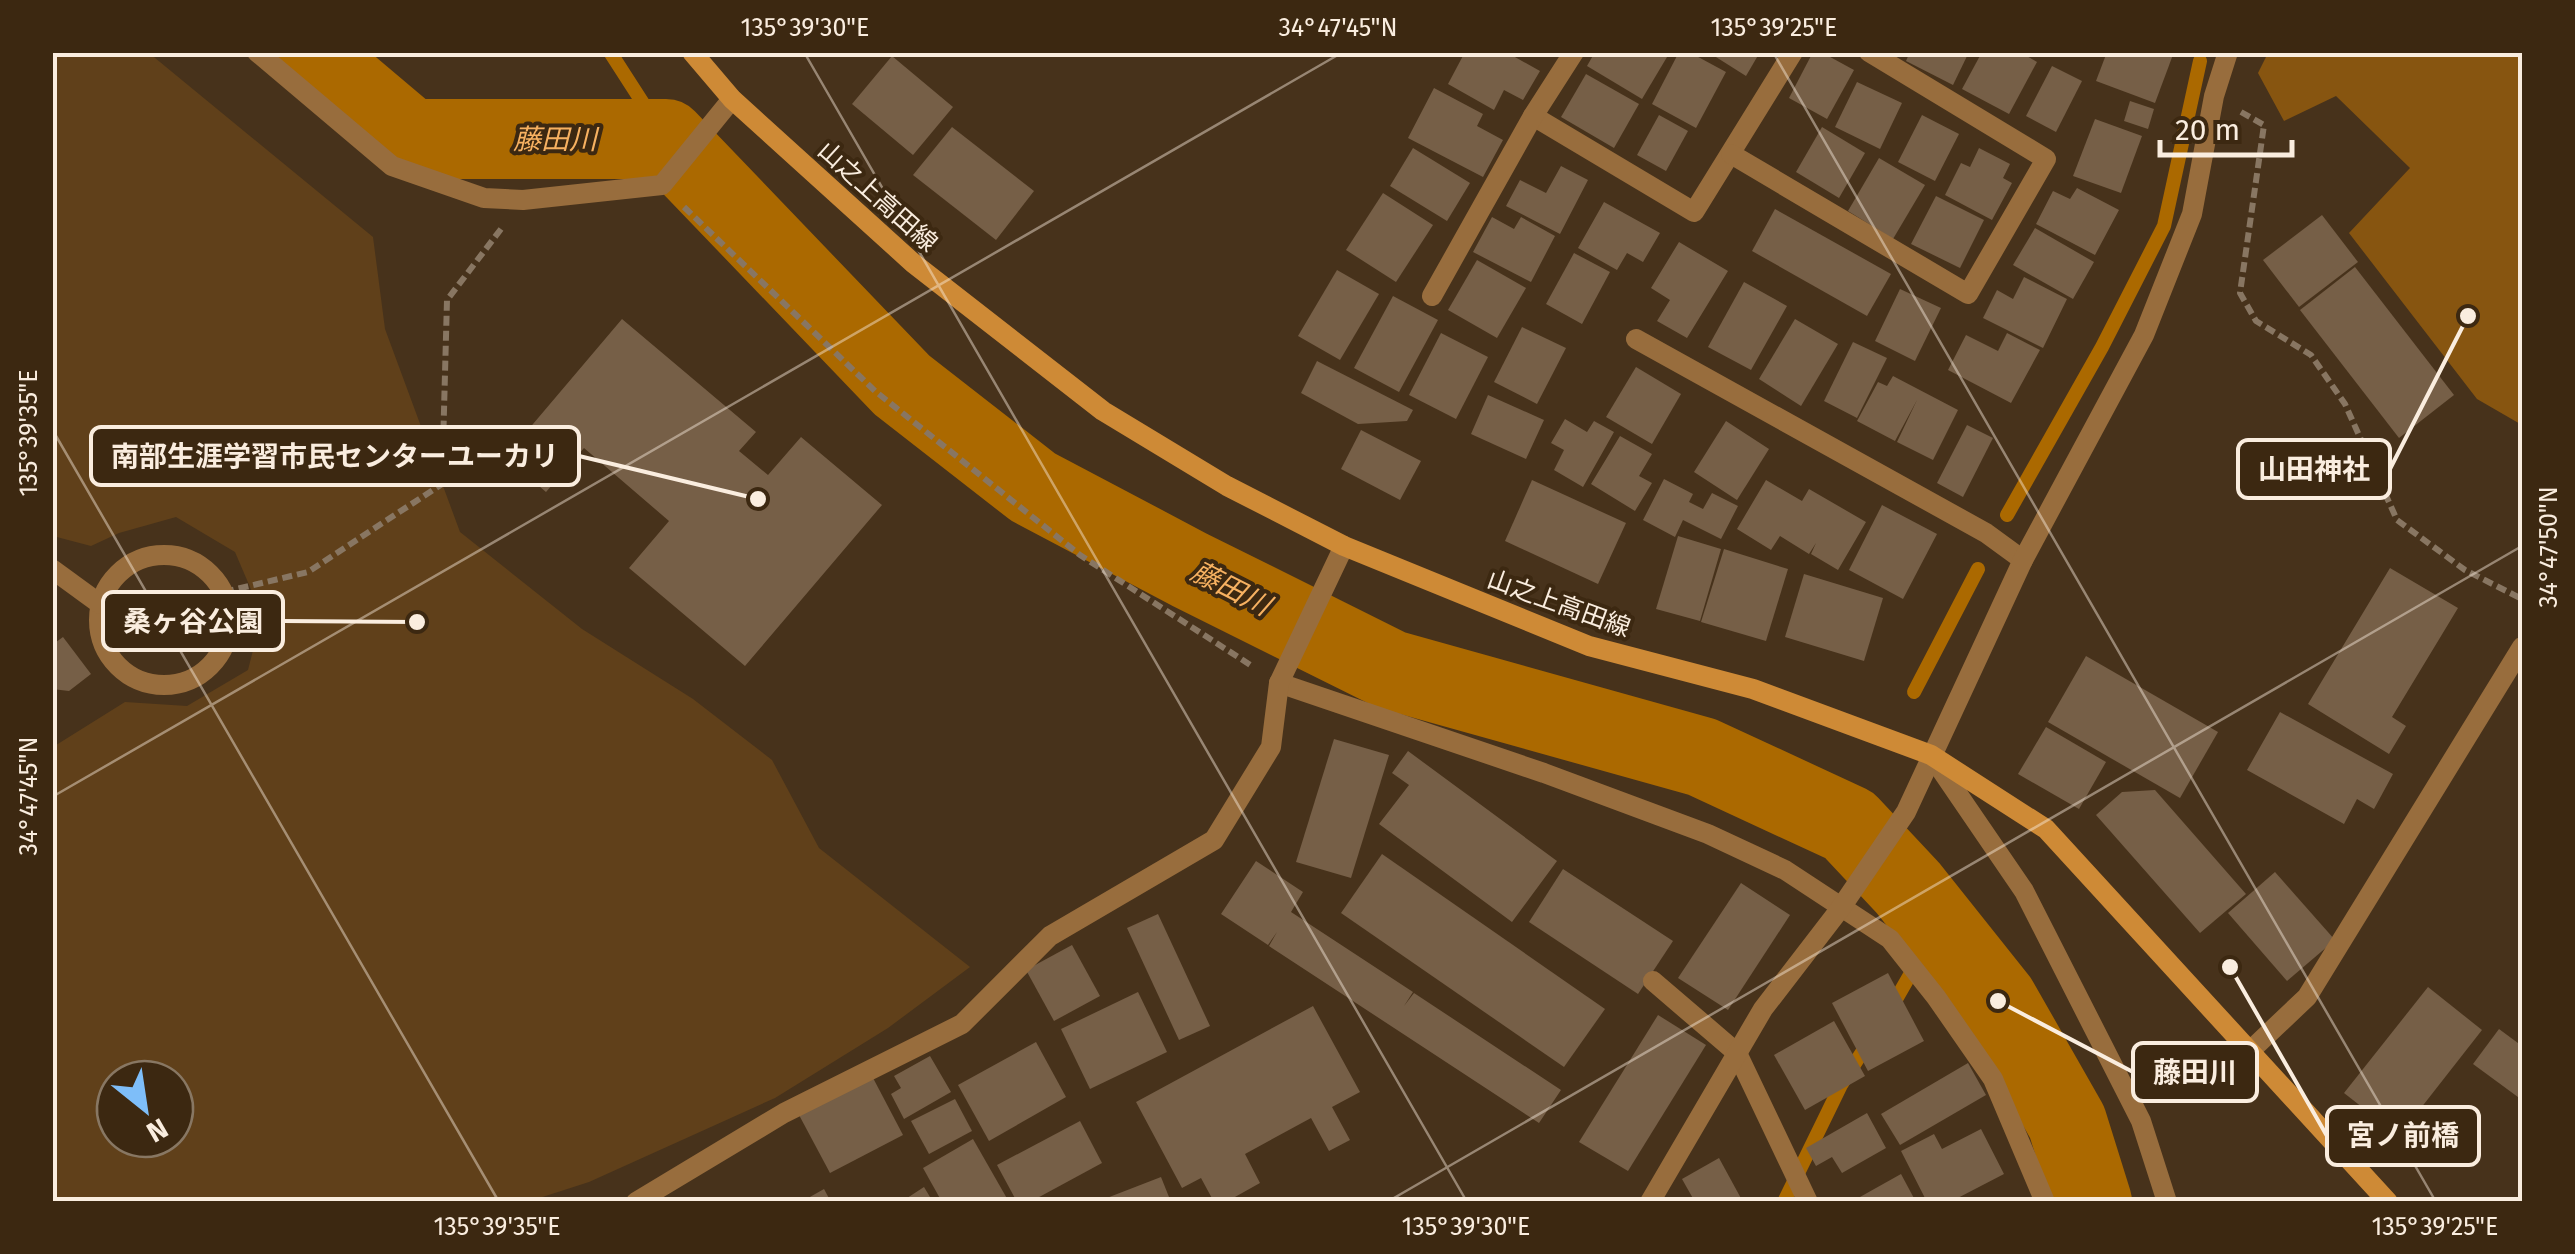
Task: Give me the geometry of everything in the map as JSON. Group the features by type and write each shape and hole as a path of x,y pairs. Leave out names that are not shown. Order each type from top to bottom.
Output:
{"street":[{"path":"256,52 392,166 484,198 523,200 667,179 732,98"},
{"name":"山之上高田線","path":"692,52 732,98 913,263 1103,412 1227,486 1344,546 1589,646 1753,689 1932,755 2046,829 2388,1202"},
{"path":"1432,296 1533,116 1574,52"},
{"path":"1533,116 1694,212 1793,52"},
{"path":"1731,154 1968,294 2046,159 1869,52"},
{"path":"1650,1202 1763,1009 1844,904 1906,812 2023,560 2144,335 2192,214 2214,96 2228,52"},
{"path":"1636,338 1986,533 2023,560"},
{"path":"636,1202 784,1113 962,1024 1050,936 1214,840 1271,747 1283,676 1344,546"},
{"path":"167,554 189,558 211,573 224,592 230,624 224,647 211,666 193,679 171,686 148,684 130,676 113,661 100,636 100,604 110,583 125,567 144,557 167,554"},
{"path":"52,569 100,604"},
{"path":"2250,1051 2307,997 2522,647"},
{"path":"1283,676 1708,834 1844,904 1890,939 1993,1079 2045,1202"},
{"path":"1932,755 2024,892 2141,1121 2167,1202"},
{"path":"1652,981 1738,1053 1808,1202"}],"path":[{"path":"2214,96 2264,125 2240,293 2256,321 2311,354 2345,404 2398,520 2465,570 2522,598"},
{"path":"667,179 875,391 1080,555 1283,676"},
{"path":"224,592 308,572 442,484 447,300 523,200"}],"shaded area":[{"path":"53,52 149,53 373,237 385,329 460,532 582,629 693,699 772,760 819,848 970,967 888,1028 775,1098 589,1182 530,1201 53,1201 53,747 125,702 187,706 248,670 262,615 235,552 176,517 119,533 91,546 53,536"},
{"path":"2268,53 2522,53 2522,425 2477,399 2349,233 2410,168 2336,96 2284,121 2258,73"}],"building":[{"path":"1465,52 1506,52 1540,71 1523,100 1504,90 1494,110 1448,84"},
{"path":"1595,52 1670,52 1642,99 1587,66"},
{"path":"1679,52 1689,52 1726,72 1696,128 1652,104"},
{"path":"1708,52 1760,52 1746,76"},
{"path":"1813,52 1821,52 1854,70 1827,119 1789,98"},
{"path":"1910,52 1969,52 1953,85 1906,61"},
{"path":"1982,52 2020,52 2037,62 2009,114 1962,89"},
{"path":"2107,52 2174,52 2155,103 2096,81"},
{"path":"892,56 953,107 913,155 852,104"},
{"path":"2052,66 2082,81 2056,132 2026,116"},
{"path":"1586,74 1639,104 1614,148 1561,117"},
{"path":"1857,82 1902,103 1880,149 1835,127"},
{"path":"1434,88 1483,114 1477,126 1503,140 1483,177 1408,138"},
{"path":"2130,101 2154,109 2148,129 2124,121"},
{"path":"1659,115 1688,131 1666,171 1637,155"},
{"path":"1922,115 1959,134 1935,181 1898,162"},
{"path":"2095,119 2142,136 2121,193 2073,176"},
{"path":"952,127 1034,191 996,240 913,175"},
{"path":"1822,127 1865,153 1839,198 1796,172"},
{"path":"1413,148 1470,183 1447,221 1390,186"},
{"path":"1979,148 2010,164 2003,178 2012,183 1992,220 1945,195 1961,163 1970,167"},
{"path":"1879,158 1925,185 1893,239 1848,211"},
{"path":"1561,166 1588,180 1560,234 1506,206 1520,180 1546,193"},
{"path":"2077,188 2119,210 2095,255 2036,224 2053,191 2070,199"},
{"path":"1383,193 1433,225 1396,282 1346,250"},
{"path":"1936,196 1984,220 1960,268 1911,244"},
{"path":"1604,202 1660,233 1643,262 1627,253 1617,270 1578,248"},
{"path":"1775,209 1891,274 1867,316 1752,251"},
{"path":"2322,215 2358,262 2299,307 2263,260"},
{"path":"1492,217 1514,229 1521,217 1555,236 1531,282 1473,252"},
{"path":"2035,228 2094,262 2073,299 2013,265"},
{"path":"1679,242 1728,271 1687,338 1657,321 1670,300 1651,288"},
{"path":"1574,253 1610,272 1582,324 1546,304"},
{"path":"1477,260 1526,288 1497,338 1448,310"},
{"path":"2355,267 2454,395 2399,438 2300,310"},
{"path":"1337,270 1379,294 1340,360 1298,336"},
{"path":"2024,277 2067,299 2043,348 1983,318 1997,290 2013,299"},
{"path":"1744,282 1787,306 1751,370 1708,347"},
{"path":"1900,289 1941,308 1915,361 1875,341"},
{"path":"1393,296 1438,320 1399,392 1354,368"},
{"path":"622,319 756,432 739,451 768,475 801,437 882,505 745,666 629,568 669,521 584,448 546,492 505,457"},
{"path":"1795,319 1838,344 1801,406 1759,379"},
{"path":"1522,327 1566,348 1537,404 1494,382"},
{"path":"1441,333 1488,357 1456,419 1409,395"},
{"path":"2007,333 2040,350 2011,403 1948,370 1966,335 1998,351"},
{"path":"1853,342 1887,358 1857,418 1824,401"},
{"path":"1317,361 1413,410 1407,421 1358,424 1301,393"},
{"path":"1636,367 1681,394 1652,444 1606,417"},
{"path":"1893,376 1958,410 1933,460 1897,442 1917,400 1895,441 1857,421 1878,382 1887,386"},
{"path":"1488,395 1544,420 1526,459 1471,434"},
{"path":"1565,419 1587,432 1594,421 1614,432 1583,487 1554,470 1564,450 1551,443"},
{"path":"1726,421 1769,449 1737,500 1694,472"},
{"path":"1967,425 1993,438 1963,497 1937,483"},
{"path":"1361,430 1421,461 1400,500 1341,469"},
{"path":"1620,436 1652,454 1639,476 1652,483 1635,511 1591,484"},
{"path":"1664,479 1693,494 1689,502 1703,509 1712,493 1738,506 1721,539 1683,520 1675,537 1643,520"},
{"path":"1532,480 1626,523 1598,584 1505,541"},
{"path":"1766,480 1802,501 1809,489 1866,522 1838,570 1811,554 1816,543 1809,554 1780,536 1771,550 1737,529"},
{"path":"1882,505 1937,534 1903,599 1849,570"},
{"path":"1678,536 1721,549 1700,621 1656,609"},
{"path":"1724,549 1788,569 1766,641 1701,622"},
{"path":"2390,568 2458,608 2392,717 2406,726 2389,754 2308,704"},
{"path":"1804,574 1883,598 1864,661 1785,637"},
{"path":"63,637 91,674 69,691 52,689 52,645"},
{"path":"2086,656 2218,732 2180,798 2048,722"},
{"path":"2280,712 2393,774 2374,809 2357,799 2344,824 2247,770"},
{"path":"2046,727 2106,762 2079,809 2018,774"},
{"path":"1334,739 1389,755 1351,878 1296,862"},
{"path":"1408,751 1557,861 1512,922 1379,824 1409,785 1392,773"},
{"path":"2155,790 2246,894 2200,933 2096,815 2122,792"},
{"path":"1382,854 1605,1009 1564,1067 1341,913"},
{"path":"1256,861 1303,892 1291,912 1413,992 1404,1006 1414,993 1561,1090 1539,1123 1269,946 1277,932 1268,945 1221,914"},
{"path":"1563,869 1673,941 1638,994 1529,922"},
{"path":"2275,872 2335,940 2287,981 2228,913"},
{"path":"1741,883 1790,915 1728,1010 1678,978"},
{"path":"1158,914 1210,1026 1179,1040 1127,928"},
{"path":"1072,945 1100,996 1054,1021 1026,970"},
{"path":"1888,973 1924,1041 1868,1071 1832,1003"},
{"path":"2428,987 2482,1030 2399,1136 2344,1093"},
{"path":"1138,992 1167,1052 1090,1089 1061,1029"},
{"path":"1313,1006 1360,1092 1332,1107 1350,1140 1329,1151 1311,1118 1245,1154 1260,1183 1226,1202 1214,1202 1201,1178 1182,1188 1136,1102"},
{"path":"1658,1015 1706,1045 1628,1171 1579,1142"},
{"path":"1834,1021 1865,1076 1805,1110 1774,1055"},
{"path":"2499,1029 2522,1046 2522,1100 2473,1064"},
{"path":"1036,1042 1066,1097 989,1141 958,1085"},
{"path":"930,1056 951,1092 904,1119 891,1094 901,1088 894,1076"},
{"path":"1968,1063 1986,1095 1900,1145 1881,1114"},
{"path":"872,1076 903,1135 830,1173 799,1115"},
{"path":"955,1099 972,1131 929,1154 911,1121"},
{"path":"1867,1113 1886,1148 1842,1173 1832,1157 1816,1166 1806,1148"},
{"path":"1080,1121 1102,1163 1030,1202 1017,1202 997,1165"},
{"path":"1981,1129 2004,1174 1950,1202 1927,1202 1901,1151 1934,1134 1942,1149"},
{"path":"973,1139 1009,1202 942,1202 923,1168"},
{"path":"1719,1158 1743,1202 1695,1202 1682,1179"},
{"path":"1901,1174 1916,1202 1851,1202"},
{"path":"1161,1177 1171,1202 1099,1202 1099,1201"},
{"path":"924,1187 933,1202 901,1202"},
{"path":"824,1189 831,1202 801,1202"}],"waterway":[{"name":"藤田川","path":"308,52 411,139 666,139 902,385 1033,487 1391,670 1702,757 1849,825 1908,888 1998,1001 2067,1122 2092,1202"},
{"path":"610,52 666,139"},
{"path":"2007,515 2102,347 2164,226 2200,61"},
{"path":"1914,692 1978,569"},
{"path":"1891,1008 1938,926"},
{"path":"1784,1202 1841,1085 1868,1043"}],"place":[{"name":"山田神社","path":"2468,316"},
{"name":"南部生涯学習市民センターユーカリ","path":"758,499"},
{"name":"桑ヶ谷公園","path":"417,622"},
{"name":"宮ノ前橋","path":"2230,967"},
{"name":"藤田川","path":"1998,1001"}]}
